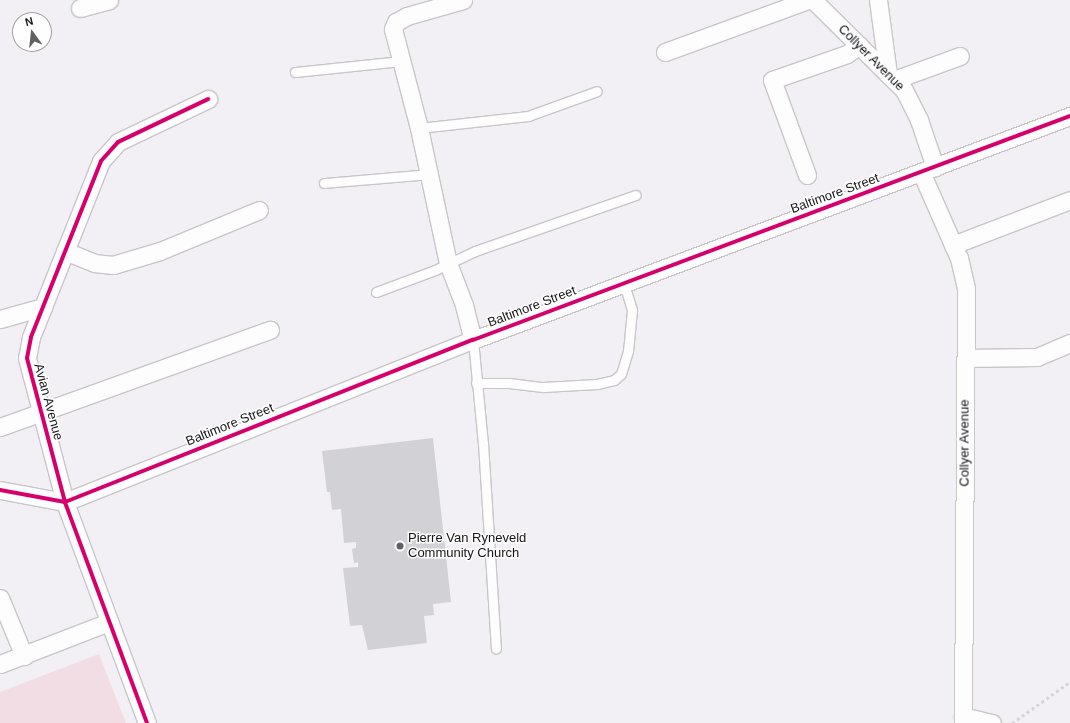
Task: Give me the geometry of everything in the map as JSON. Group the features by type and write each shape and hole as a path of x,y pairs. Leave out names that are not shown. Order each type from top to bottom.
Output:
{"street":[{"path":"80,8 109,0"},
{"path":"463,0 407,16 396,22 393,29 419,128 448,263 464,305 473,340"},
{"path":"665,52 808,0"},
{"name":"Collyer Avenue","path":"813,0 891,77 911,102 928,170 966,283 963,719"},
{"path":"878,0 891,77 960,56"},
{"path":"807,175 772,80 847,54 859,45"},
{"name":"Avian Avenue","path":"146,723 65,502 27,358 31,337 42,307 90,184 101,161 111,147 208,99"},
{"name":"Baltimore Street","path":"65,502 473,340 1070,116"},
{"path":"953,245 1070,200"},
{"path":"65,251 94,263 113,265 160,250 259,210"},
{"path":"0,319 42,307"},
{"path":"0,427 40,411 270,330"},
{"path":"966,358 1037,357 1070,343"},
{"path":"0,490 65,502"},
{"path":"0,598 24,656"},
{"path":"0,664 109,622"},
{"path":"963,719 992,723"}],"lane":[{"path":"295,72 401,61"},
{"path":"419,128 528,116 597,91"},
{"path":"324,184 429,174"},
{"path":"376,292 435,270 475,251 636,195"},
{"path":"476,383 508,383 543,387 597,384 614,380 625,367 628,351 632,310 624,283"},
{"path":"473,340 483,444 496,649"}],"path":[{"path":"1012,723 1070,682"}],"shaded area":[{"path":"99,654 126,723 0,723 0,692"}],"building":[{"name":"Pierre Van Ryneveld Community Church","path":"433,438 451,602 433,604 434,615 424,616 427,643 368,650 362,625 350,626 343,568 358,567 358,562 354,563 352,549 356,548 356,542 344,543 341,509 332,510 330,492 327,492 322,451"}],"cycle path":[{"path":"147,723 65,502 27,358 31,337 101,161 118,142 208,99"},
{"path":"0,490 65,502 473,340 1070,116"}],"place":[{"name":"Pierre Van Ryneveld Community Church","path":"400,546"}]}
